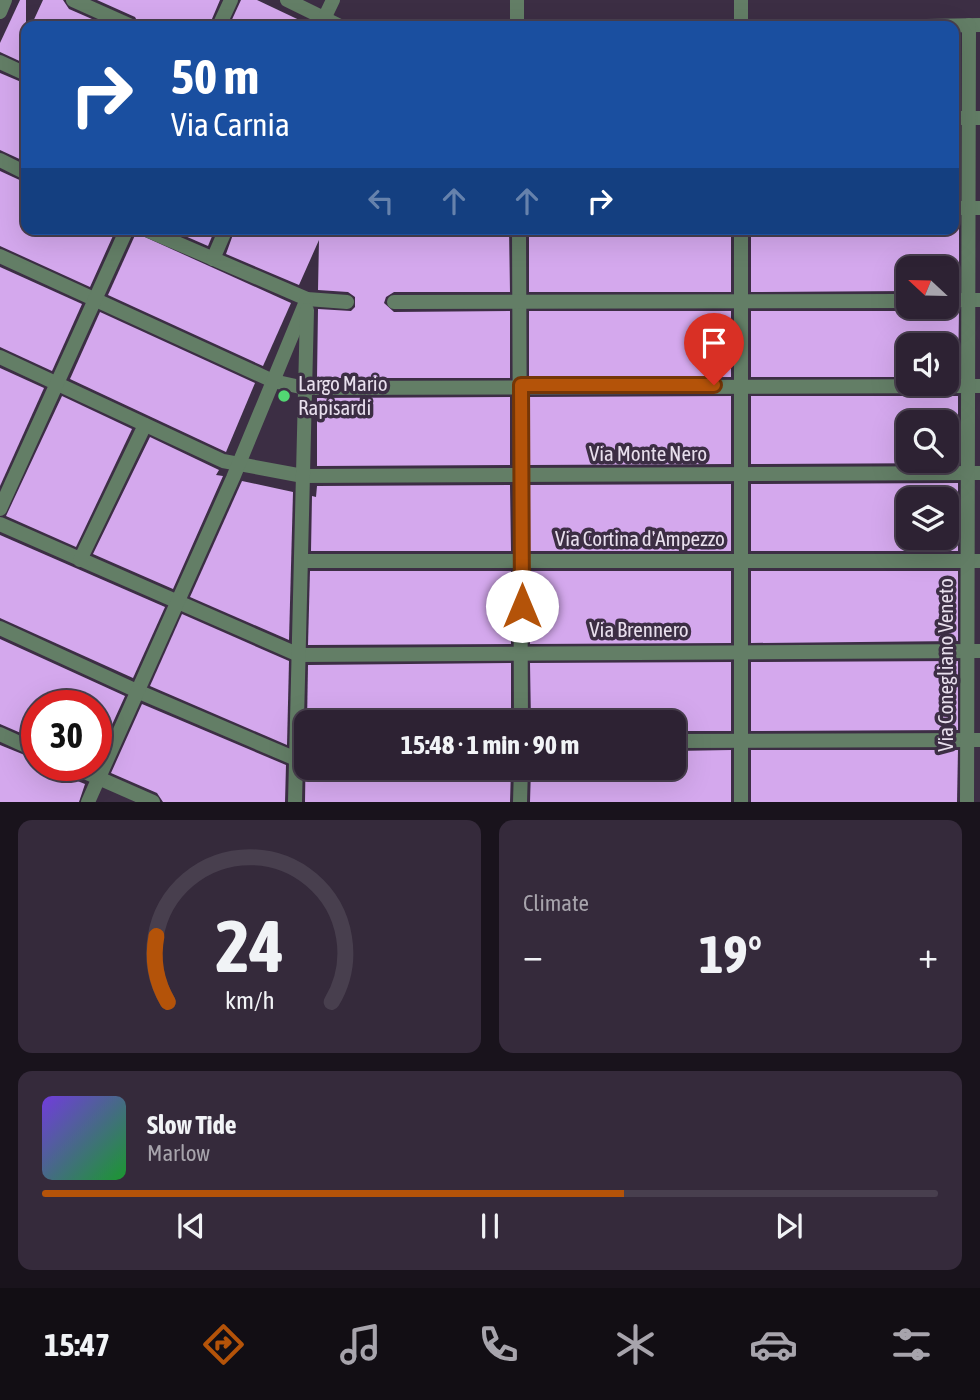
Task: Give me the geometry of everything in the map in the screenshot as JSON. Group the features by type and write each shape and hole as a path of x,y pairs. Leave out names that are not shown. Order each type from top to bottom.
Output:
{"street":[{"path":"0,12 5,0"},
{"path":"73,0 120,21"},
{"path":"221,21 231,0"},
{"path":"287,0 320,21"},
{"path":"322,21 332,0"},
{"path":"517,0 517,21"},
{"path":"741,0 741,21"},
{"name":"Via Conegliano Veneto","path":"967,802 974,740 974,386 968,118 975,25"},
{"path":"0,62 21,72"},
{"path":"0,160 21,170"},
{"path":"0,509 124,235"},
{"path":"158,235 307,299 346,302"},
{"path":"213,259 223,235"},
{"path":"519,235 521,710"},
{"path":"740,802 741,235"},
{"path":"0,256 266,378 311,388 521,385 974,386"},
{"path":"112,747 236,471 266,378 307,299"},
{"path":"300,710 303,492 309,476 311,388 307,299"},
{"path":"394,302 896,301"},
{"name":"Via Monte Nero","path":"0,358 223,461 236,471 309,476 974,473"},
{"path":"80,560 145,425"},
{"path":"0,524 299,655"},
{"name":"Via Cortina d'Ampezzo","path":"301,561 974,561"},
{"path":"0,628 137,691 294,757"},
{"name":"Via Brennero","path":"299,655 974,651"},
{"path":"0,734 21,744"},
{"path":"686,741 974,740"},
{"path":"295,802 296,780"},
{"path":"520,802 521,780"},
{"path":"88,802 97,781"},
{"path":"105,781 153,802"}],"building":[{"path":"20,0 26,0 26,21 21,21 21,62 0,52 0,43"},
{"path":"43,0 63,0 69,9 97,21 33,21"},
{"path":"97,0 220,0 211,21 137,21 135,17"},
{"path":"241,0 257,0 301,21 231,21"},
{"path":"0,73 21,82 21,160 0,150"},
{"path":"0,171 21,181 21,235 113,235 90,287 0,246"},
{"path":"135,235 140,235 291,303 263,366 108,295"},
{"path":"183,235 213,235 208,246"},
{"path":"233,235 509,235 510,292 394,292 386,297 384,303 394,312 510,311 510,378 317,378 318,309 351,311 355,307 355,297 348,292 318,290 319,240 299,285 226,254"},
{"path":"529,235 731,235 731,292 529,292"},
{"path":"751,235 959,235 959,256 896,256 896,291 751,292"},
{"path":"0,267 82,304 52,371 0,347"},
{"path":"529,311 731,311 731,377 529,378"},
{"path":"751,311 896,311 896,319 959,319 959,333 896,333 896,377 751,377"},
{"path":"100,312 255,383 226,452 70,379"},
{"path":"0,368 44,388 0,486"},
{"path":"62,396 132,429 76,547 6,516"},
{"path":"731,396 731,464 530,465 529,397"},
{"path":"751,396 958,396 958,410 896,410 896,463 751,464"},
{"path":"510,397 510,465 317,466 317,398"},
{"path":"150,437 219,470 216,475 223,476 173,589 93,554"},
{"path":"242,481 293,492 289,640 190,597"},
{"path":"958,483 958,487 896,487 896,550 958,551 751,551 751,484"},
{"path":"731,484 731,551 530,551 530,485"},
{"path":"510,485 511,551 311,551 312,496 316,497 317,486"},
{"path":"0,535 165,607 133,678 0,618"},
{"path":"310,571 511,571 511,644 308,645"},
{"path":"530,571 731,571 731,643 530,644"},
{"path":"751,571 958,571 958,641 751,643"},
{"path":"182,614 289,661 287,745 150,686"},
{"path":"0,639 112,690 21,690 21,733 0,724"},
{"path":"958,661 958,730 751,731 751,662"},
{"path":"731,662 731,731 686,731 686,710 531,710 530,663"},
{"path":"511,663 511,710 307,710 308,665"},
{"path":"112,690 125,696 112,725"},
{"path":"142,704 286,765 285,802 163,802 157,793 112,773"},
{"path":"0,745 21,754 21,781 77,781 85,784 79,802 0,802"},
{"path":"731,750 731,802 530,802 531,780 686,780 686,751"},
{"path":"751,750 958,750 957,802 751,802"},
{"path":"305,780 511,780 510,802 305,802"}],"place":[{"name":"Largo Mario Rapisardi","path":"284,396"}],"route":[{"path":"522,606 521,385 714,385"}]}
